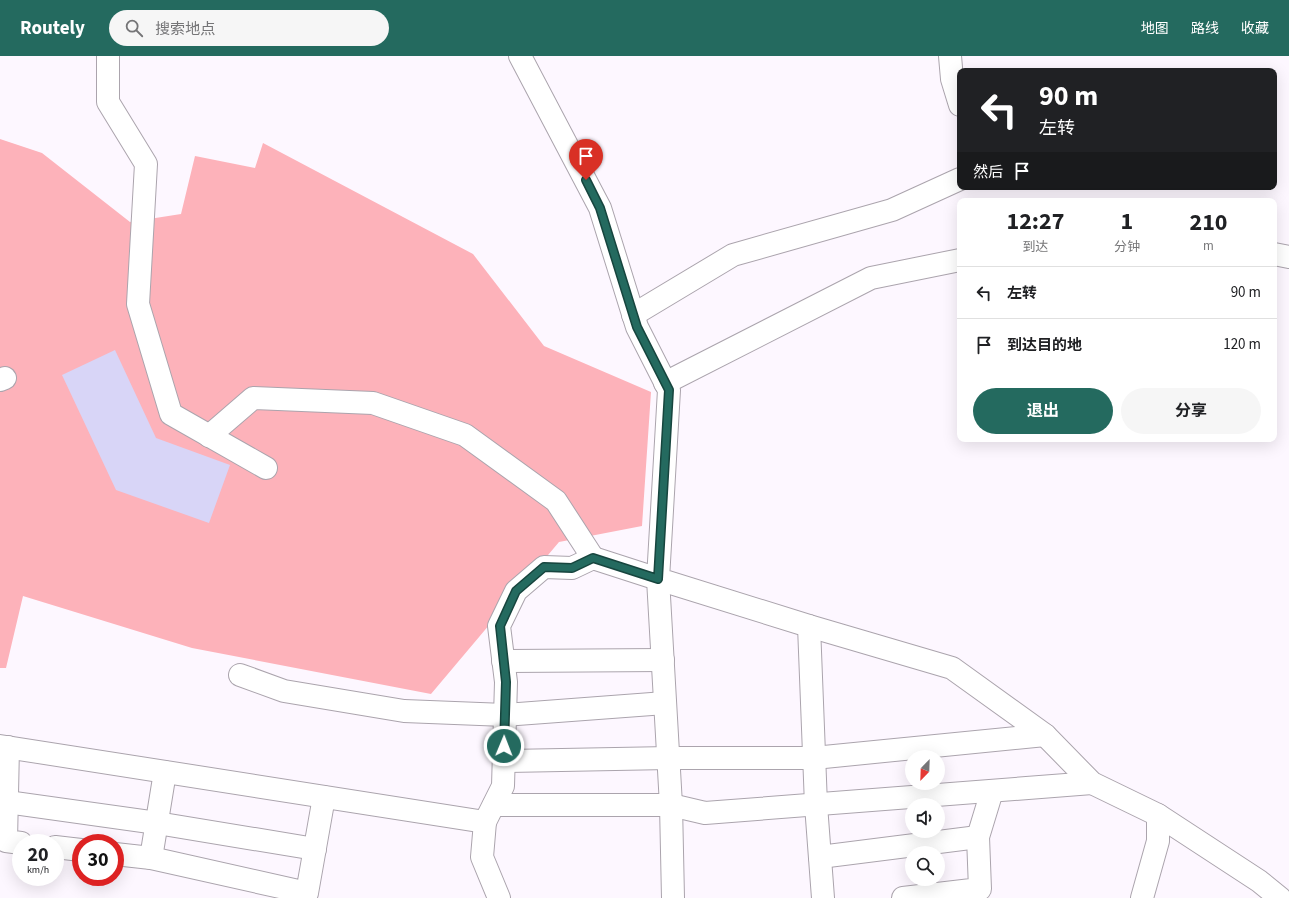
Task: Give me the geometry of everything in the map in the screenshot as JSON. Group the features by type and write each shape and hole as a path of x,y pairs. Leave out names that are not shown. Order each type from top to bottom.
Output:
{"street":[{"path":"108,56 108,102 146,164 138,304 171,414 266,468"},
{"path":"520,56 600,208 637,327 669,390 658,579 671,805 673,898"},
{"path":"950,56 952,79 957,95"},
{"path":"633,315 733,255 892,210 957,180"},
{"path":"1277,254 1289,256"},
{"path":"665,383 871,278 957,261"},
{"path":"209,436 253,398 373,403 465,435 556,501 593,558 810,626 952,668 1045,735 1092,783 1158,815 1259,881 1280,898"},
{"path":"499,898 482,858 489,814 503,786 506,682 500,626 516,591 544,567 572,568 593,558"},
{"path":"810,626 816,805 823,898"},
{"path":"503,661 663,660"},
{"path":"240,674 284,691 404,711 505,715 665,703"},
{"path":"504,761 668,758 814,758 1045,735"},
{"path":"12,842 6,841 7,802 4,747 324,797 489,814 671,805 705,813 1092,783"},
{"path":"151,858 158,823 165,772"},
{"path":"903,898 980,889 978,837 992,791"},
{"path":"124,855 151,858 307,893 324,797"},
{"path":"7,802 158,823 315,849"},
{"path":"1142,898 1158,841 1158,815"},
{"path":"820,857 978,837"}],"shaded area":[{"path":"0,139 42,153 130,222 181,214 195,156 255,168 263,143 473,254 544,346 651,392 642,526 559,542 431,694 192,648 23,596 6,668 0,668"}],"building":[{"path":"115,350 156,438 230,465 209,523 116,490 62,375"}],"route":[{"path":"504,746 506,682 500,626 516,591 544,567 572,568 593,558 658,579 669,390 637,327 600,208 586,180"}]}
